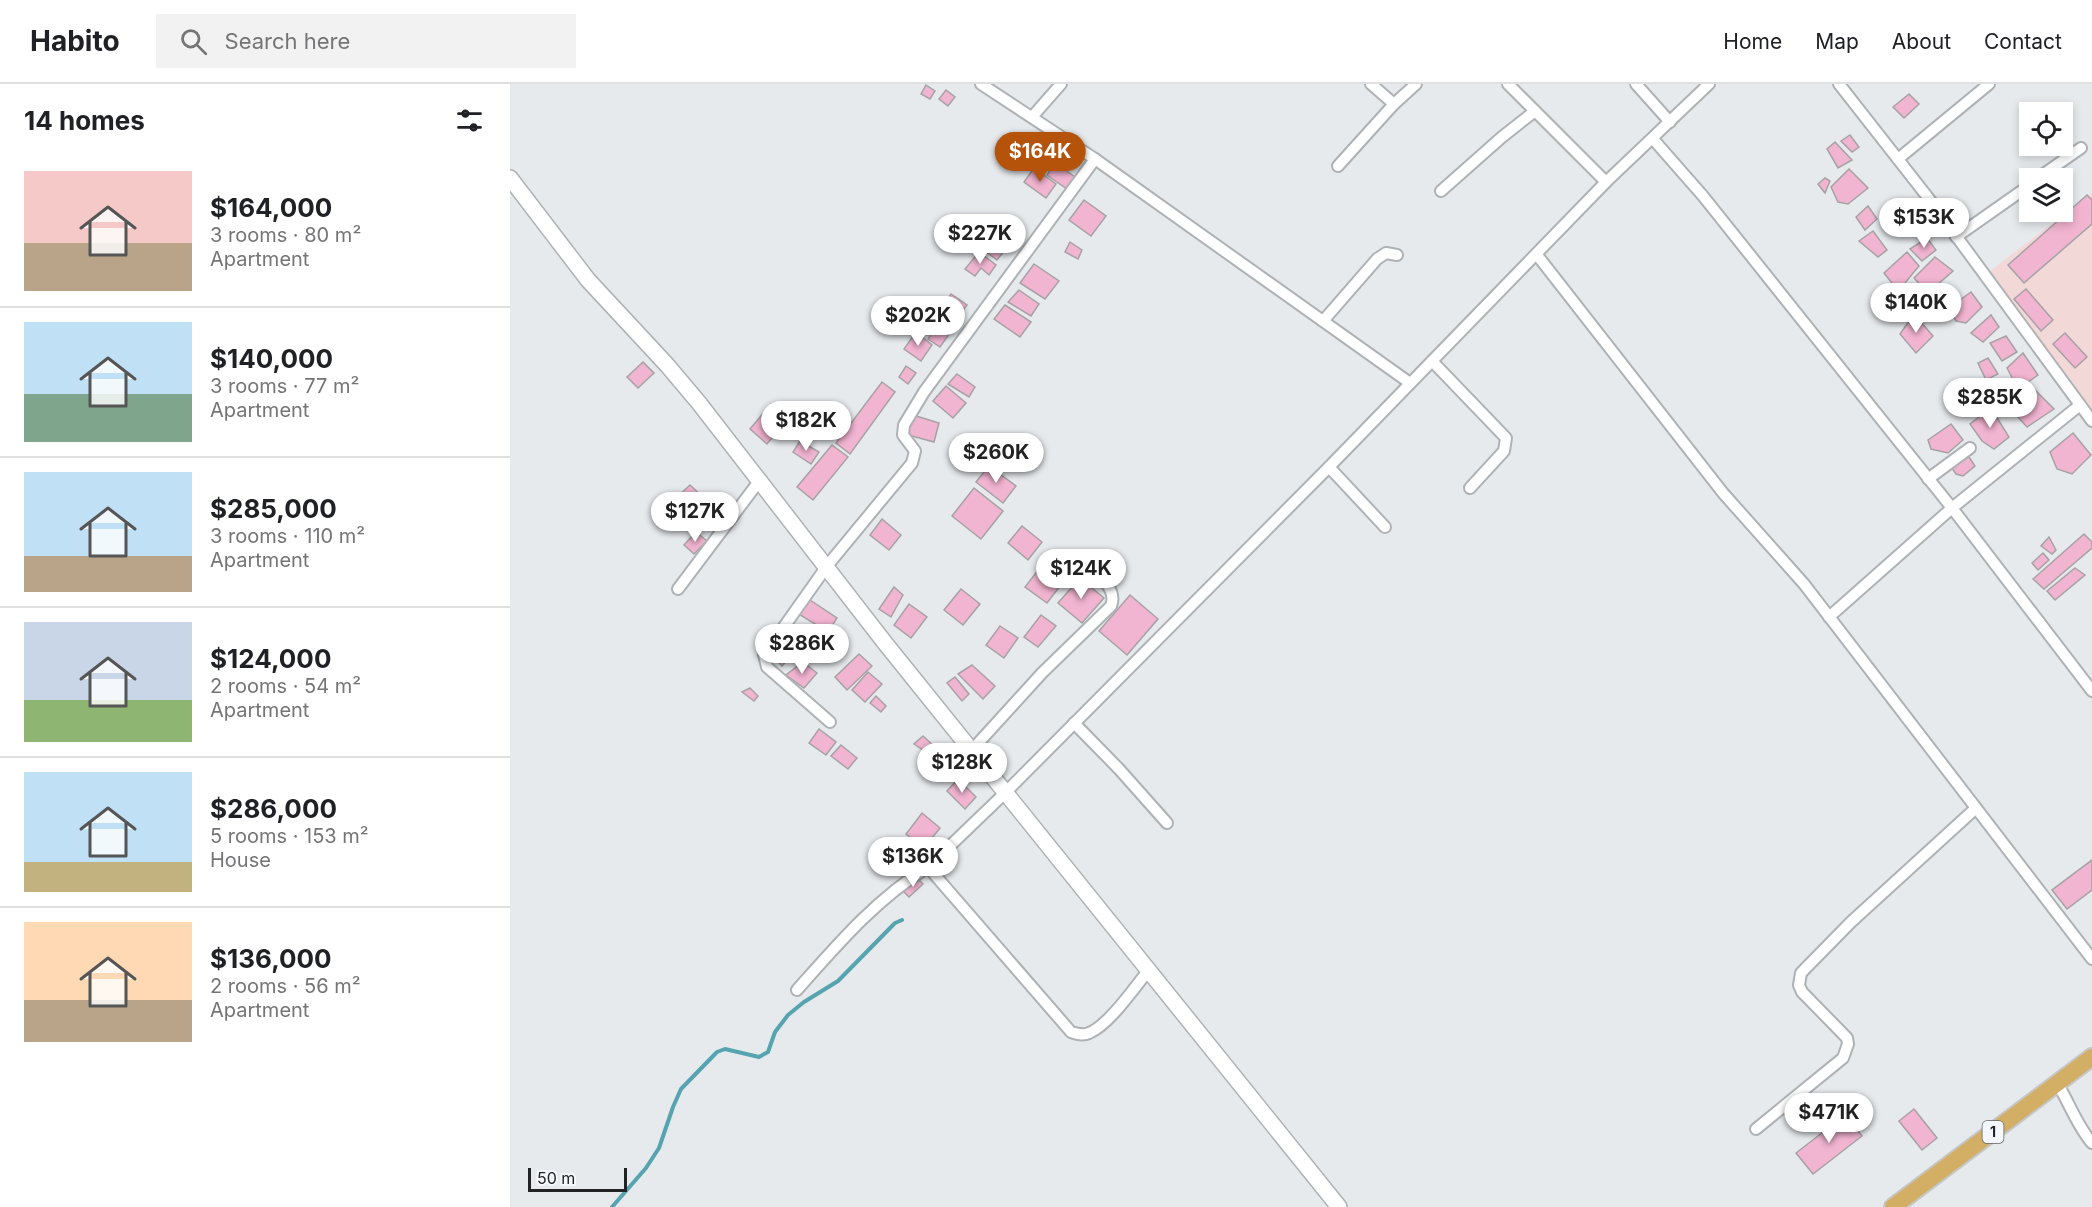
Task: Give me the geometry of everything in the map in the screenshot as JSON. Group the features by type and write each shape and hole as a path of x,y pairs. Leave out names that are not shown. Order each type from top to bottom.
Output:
{"main road":[{"name":"1","path":"1893,1207 2092,1057"}],"street":[{"path":"981,84 1095,159 1410,383"},
{"path":"1032,117 1061,84"},
{"path":"1371,84 1394,104"},
{"path":"1338,166 1394,104 1416,84"},
{"path":"1508,84 1606,182"},
{"path":"1636,84 1670,122"},
{"path":"797,990 892,891 928,867 1005,793 1329,467 1606,182 1709,84"},
{"path":"1839,84 1899,159 2092,421"},
{"path":"1899,159 1989,84"},
{"path":"1441,191 1535,111"},
{"path":"1653,139 1703,196 1952,508 2092,691"},
{"path":"2052,168 2081,148"},
{"path":"830,722 767,667 764,659 767,651 827,566 912,463 915,451 903,435 904,425 924,392 1095,159"},
{"path":"510,178 574,263 667,364 971,751 1339,1207"},
{"path":"1956,237 2019,193"},
{"path":"1323,321 1377,259 1386,253 1397,255"},
{"path":"1537,255 1723,493 1804,584 2092,959"},
{"path":"1432,361 1506,438 1504,451 1470,488"},
{"path":"1829,617 1952,508 2080,405"},
{"path":"1928,479 1970,448"},
{"path":"1329,467 1385,527"},
{"path":"678,589 760,480"},
{"path":"971,751 1042,673 1111,606 1112,592 1100,575"},
{"path":"1074,723 1167,823"},
{"path":"1756,1129 1843,1058 1847,1052 1847,1038 1802,992 1799,985 1801,973 1851,922 1976,808"},
{"path":"928,867 1071,1032 1082,1035 1097,1029 1116,1010 1148,970"},
{"path":"2057,1083 2092,1143"}],"shaded area":[{"path":"2092,193 2092,406 2087,411 1986,274 2054,222 2073,222 2073,208"}],"building":[{"path":"926,85 935,91 930,99 921,94"},
{"path":"946,90 955,97 948,106 939,99"},
{"path":"1909,94 1919,104 1904,118 1893,107"},
{"path":"1850,135 1859,147 1852,152 1841,141"},
{"path":"1835,142 1852,160 1838,168 1827,149"},
{"path":"1055,163 1075,177 1067,189 1047,175"},
{"path":"1034,168 1056,184 1046,198 1024,182"},
{"path":"1849,169 1868,188 1848,204 1838,202 1831,187"},
{"path":"1825,178 1830,181 1825,193 1818,184"},
{"path":"2087,195 2092,200 2092,224 2024,283 2008,265 2057,222 2073,222 2073,207"},
{"path":"1084,200 1106,216 1091,236 1069,220"},
{"path":"1868,206 1877,219 1865,230 1856,217"},
{"path":"988,230 1008,246 997,260 977,245"},
{"path":"1873,231 1887,250 1878,257 1859,241"},
{"path":"1927,238 1936,250 1922,261 1910,249"},
{"path":"1070,242 1082,250 1078,259 1065,252"},
{"path":"979,252 996,265 989,275 981,268 975,276 965,269"},
{"path":"1907,252 1919,266 1900,289 1896,288 1884,273"},
{"path":"1935,257 1953,271 1928,293 1914,278"},
{"path":"1034,264 1059,281 1045,299 1020,283"},
{"path":"2026,289 2053,320 2041,331 2014,299"},
{"path":"1019,290 1039,304 1031,316 1008,302"},
{"path":"1952,290 1959,296 1949,305 1941,298"},
{"path":"1971,292 1982,307 1966,323 1956,321 1949,308"},
{"path":"1924,293 1941,305 1927,317 1914,302"},
{"path":"951,294 967,305 956,320 940,309"},
{"path":"1005,305 1031,322 1020,337 994,319"},
{"path":"932,312 941,319 928,335 921,328"},
{"path":"1914,314 1933,336 1916,353 1900,334"},
{"path":"1991,315 1999,327 1983,342 1971,333"},
{"path":"938,324 950,333 940,347 928,339"},
{"path":"916,332 932,345 921,361 904,349"},
{"path":"2065,333 2087,357 2075,368 2053,344"},
{"path":"2006,336 2017,352 2002,361 1990,343"},
{"path":"2023,353 2038,375 2018,389 2007,368"},
{"path":"1988,358 1998,374 1986,380 1978,363"},
{"path":"643,362 654,373 638,388 627,377"},
{"path":"906,366 916,373 908,384 899,377"},
{"path":"957,374 975,387 969,397 948,384"},
{"path":"882,382 895,392 850,454 836,443"},
{"path":"1996,384 2001,390 1990,400 1984,394"},
{"path":"946,386 966,403 953,418 933,401"},
{"path":"2034,389 2054,409 2027,427 2007,405"},
{"path":"771,404 788,419 767,444 750,429"},
{"path":"1991,408 2009,437 1994,449 1982,441 1970,424"},
{"path":"913,415 939,423 934,442 908,435"},
{"path":"1951,424 1963,440 1948,453 1931,449 1928,440"},
{"path":"2073,433 2091,455 2072,474 2057,469 2050,452"},
{"path":"800,441 819,452 811,464 793,452"},
{"path":"832,445 848,457 813,500 797,487"},
{"path":"1967,454 1975,466 1963,476 1956,474 1950,465"},
{"path":"989,466 1016,486 1003,503 976,482"},
{"path":"690,485 706,500 690,517 673,501"},
{"path":"974,488 1003,511 981,539 952,516"},
{"path":"882,519 901,535 889,550 870,535"},
{"path":"1022,526 1042,542 1028,560 1008,543"},
{"path":"696,532 707,541 694,554 684,545"},
{"path":"2084,534 2092,542 2092,548 2044,589 2033,579"},
{"path":"2049,537 2056,550 2052,554 2041,546"},
{"path":"2043,553 2049,560 2038,570 2032,563"},
{"path":"2075,568 2085,575 2055,600 2047,591"},
{"path":"1039,569 1060,586 1047,603 1025,587"},
{"path":"1080,578 1104,598 1082,623 1058,603"},
{"path":"894,587 903,595 891,617 879,609"},
{"path":"961,589 980,604 963,625 944,610"},
{"path":"1130,595 1158,619 1127,655 1099,631"},
{"path":"807,598 837,618 828,632 797,613"},
{"path":"909,604 927,617 911,638 894,625"},
{"path":"1041,615 1056,626 1038,647 1024,637"},
{"path":"1000,626 1018,638 1004,658 986,645"},
{"path":"778,644 790,657 782,666 770,652"},
{"path":"859,654 872,666 847,690 835,677"},
{"path":"803,662 817,673 804,688 786,675"},
{"path":"972,665 995,686 983,699 958,674"},
{"path":"868,672 882,684 865,702 852,690"},
{"path":"955,677 969,694 962,701 947,683"},
{"path":"750,688 758,696 754,701 742,692"},
{"path":"876,696 886,706 881,712 870,703"},
{"path":"819,729 836,742 826,755 809,743"},
{"path":"923,736 935,747 929,754 914,744"},
{"path":"841,745 857,758 848,769 831,756"},
{"path":"958,779 976,797 965,809 947,791"},
{"path":"922,813 940,828 924,848 906,834"},
{"path":"2092,860 2092,890 2067,909 2052,890"},
{"path":"917,878 923,884 909,897 903,891"},
{"path":"1914,1109 1937,1138 1922,1150 1899,1121"},
{"path":"1845,1115 1862,1136 1813,1174 1796,1153"}],"waterway":[{"path":"612,1207 646,1168 659,1148 681,1089 717,1052 725,1049 759,1057 768,1052 775,1032 788,1015 838,981 895,923 902,920"}]}
